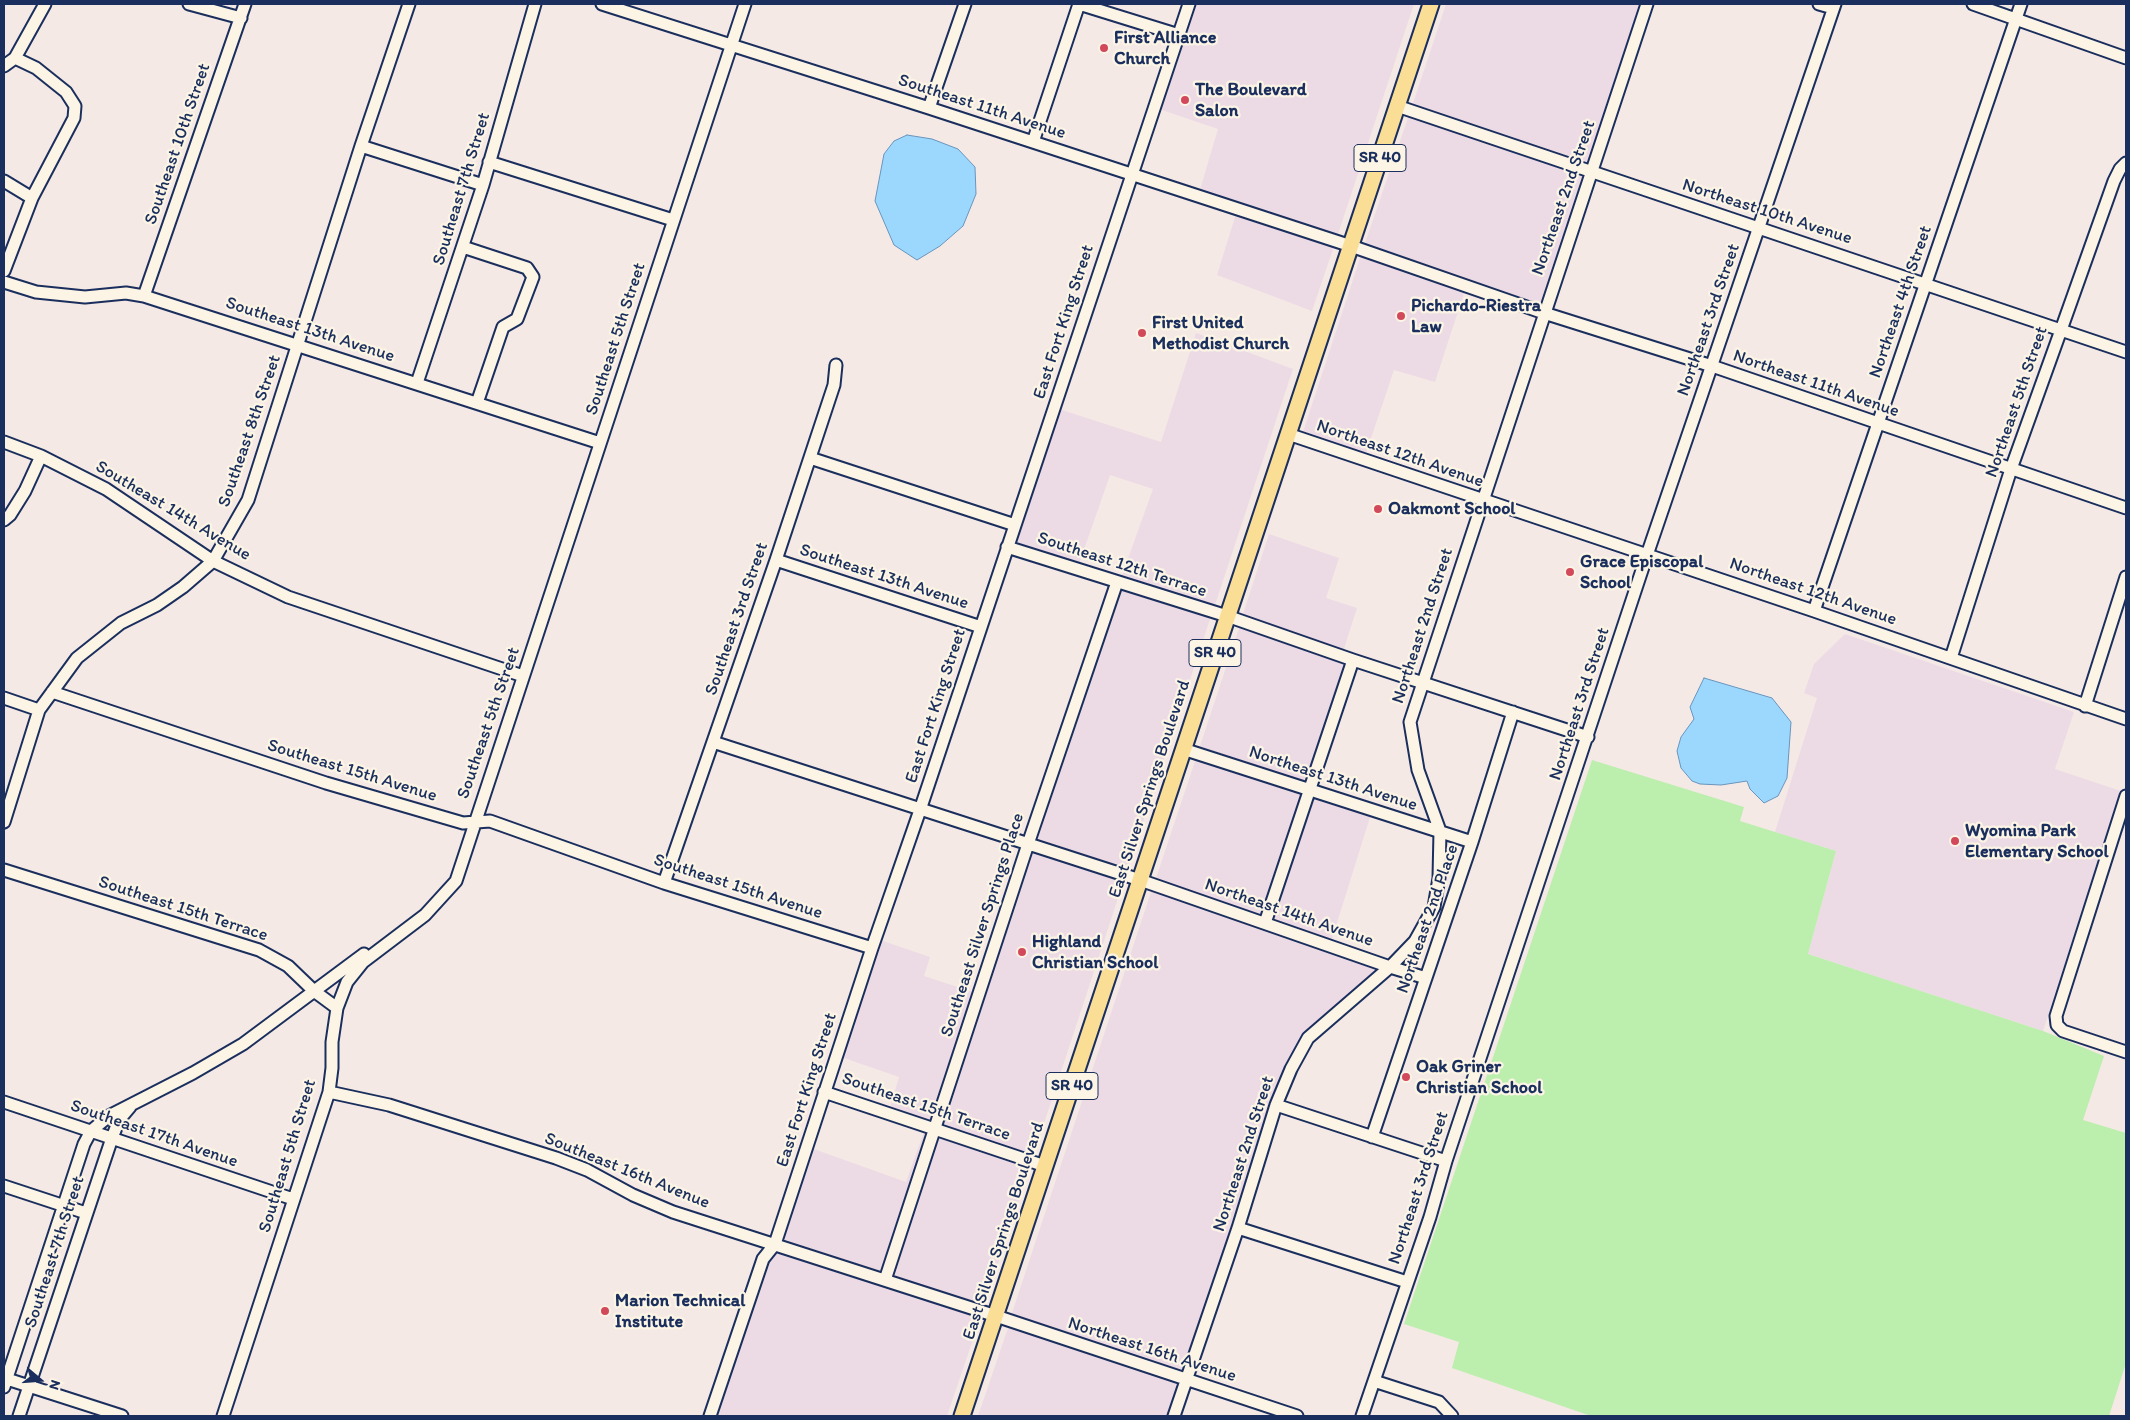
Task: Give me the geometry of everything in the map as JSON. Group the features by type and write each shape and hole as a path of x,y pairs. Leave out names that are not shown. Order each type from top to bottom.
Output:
{"main road":[{"name":"East Silver Springs Boulevard","path":"962,1416 1431,4"}],"street":[{"path":"4,66 15,58 45,4"},
{"path":"189,4 241,18"},
{"name":"Southeast 10th Street","path":"144,296 245,4"},
{"name":"Southeast 8th Street","path":"4,822 39,710 77,658 121,623 164,601 213,561 248,500 361,146 409,4"},
{"name":"Southeast 7th Street","path":"418,383 483,185 535,4"},
{"name":"Southeast 11th Avenue","path":"602,4 929,108 1132,176 1351,246"},
{"name":"Southeast 5th Street","path":"223,1416 329,1092 332,1068 332,1042 337,1008 347,982 363,962 426,915 456,881 473,823 745,4"},
{"path":"929,108 965,4"},
{"path":"1032,142 1079,4 1178,35"},
{"name":"East Fort King Street","path":"710,1416 763,1259 775,1244 872,948 920,810 1189,4"},
{"name":"Northeast 2nd Street","path":"1174,1416 1238,1228 1276,1105 1291,1069 1308,1038 1390,967 1416,941 1435,903 1440,878 1440,831 1418,770 1410,722 1647,4"},
{"path":"1819,4 1834,6"},
{"path":"1973,4 2126,58"},
{"name":"Northeast 4th Street","path":"1814,611 2021,4"},
{"name":"Northeast 3rd Street","path":"1362,1416 1430,1217 1446,1161 1647,555 1760,228 1834,6"},
{"path":"4,271 32,198 74,118 74,106 66,92 36,68 15,58"},
{"name":"Northeast 10th Avenue","path":"1397,106 2126,352"},
{"path":"361,146 483,185"},
{"path":"490,162 673,220"},
{"name":"Northeast 5th Street","path":"1951,658 2011,470 2114,181 2120,169 2126,163"},
{"path":"4,181 32,198"},
{"name":"Northeast 11th Avenue","path":"1351,246 1544,313 1712,366 2126,508"},
{"path":"463,247 527,268 533,277 518,320 503,327 477,403"},
{"name":"Southeast 13th Avenue","path":"4,282 46,293 85,297 126,293 144,296 600,443"},
{"name":"Southeast 3rd Street","path":"664,883 810,458 834,385 836,365"},
{"name":"Northeast 12th Avenue","path":"1288,434 1814,611 2126,719"},
{"name":"Southeast 14th Avenue","path":"4,442 41,456 106,489 213,561 288,597 523,676"},
{"path":"4,520 10,515 25,491 41,456"},
{"name":"Southeast 12th Terrace","path":"810,458 1015,525"},
{"name":"Southeast 12th Terrace","path":"1007,547 1228,616 1353,660 1588,737"},
{"name":"Southeast 13th Avenue","path":"776,560 981,627"},
{"path":"2085,706 2126,577"},
{"name":"Southeast Silver Springs Place","path":"885,1280 1028,844 1117,582"},
{"path":"1265,923 1353,660"},
{"name":"Southeast 15th Avenue","path":"52,692 326,783 463,823 490,821 664,883 872,948"},
{"path":"4,698 39,710"},
{"name":"Northeast 2nd Place","path":"1372,1137 1472,842 1513,712"},
{"path":"713,742 1140,880"},
{"name":"Northeast 13th Avenue","path":"1183,749 1472,842"},
{"path":"2126,796 2058,1011 2057,1025 2063,1031 2126,1052"},
{"name":"Southeast 15th Terrace","path":"4,870 259,950 288,966 314,991 337,1008"},
{"name":"Northeast 14th Avenue","path":"1140,880 1426,978"},
{"path":"1435,903 1450,908"},
{"name":"Southeast 7th Street","path":"5,1382 84,1144 91,1130 109,1116 193,1073 243,1044 362,955 378,950"},
{"name":"Southeast 16th Avenue","path":"329,1092 389,1105 556,1158 587,1170 633,1195 673,1212 996,1316"},
{"name":"Southeast 15th Terrace","path":"824,1092 1045,1166"},
{"name":"Southeast 17th Avenue","path":"4,1102 293,1199"},
{"name":"Southeast 7th Street","path":"19,1416 112,1138 119,1120 132,1103"},
{"path":"1276,1105 1446,1161"},
{"path":"4,1186 64,1204 86,1213"},
{"path":"1238,1228 1407,1282"},
{"name":"Northeast 16th Avenue","path":"996,1316 1297,1416"},
{"path":"1374,1380 1439,1402 1452,1416"},
{"path":"5,1382 28,1386 122,1416"}],"shaded area":[{"path":"1195,4 1414,4 1337,237 1199,193 1218,129 1159,109"},
{"path":"1446,4 1641,4 1588,167 1412,106"},
{"path":"1409,115 1585,175 1540,307 1364,246"},
{"path":"1236,214 1334,246 1312,311 1217,275"},
{"path":"1361,255 1465,290 1435,382 1394,370 1365,456 1302,435"},
{"path":"1196,333 1293,369 1214,608 1121,578 1153,489 1110,475 1079,564 1014,541 1059,409 1161,442"},
{"path":"1269,534 1339,558 1326,598 1357,608 1343,652 1242,617"},
{"path":"1120,587 1211,616 1127,871 1034,841"},
{"path":"1240,625 1347,663 1307,785 1199,749"},
{"name":"Wyomina Park Elementary School","path":"1845,634 2074,712 2055,769 2121,791 2043,1031 1808,954 1836,851 1775,832 1817,698 1804,693 1814,664"},
{"path":"1196,758 1304,793 1261,917 1155,881"},
{"path":"1314,796 1371,814 1331,942 1271,920"},
{"path":"1031,850 1124,880 1033,1157 941,1125"},
{"path":"1152,889 1381,969 1305,1035 1234,1227 1183,1374 1011,1316"},
{"path":"880,940 930,957 924,976 973,992 980,974 931,1122 890,1108 899,1077 841,1057"},
{"path":"925,1129 929,1130 882,1274 781,1242 811,1148 906,1182"},
{"path":"938,1133 1030,1166 984,1307 891,1278"},
{"path":"777,1250 981,1316 947,1416 715,1416 767,1261"},
{"path":"1009,1325 1180,1382 1169,1416 978,1416"}],"green space":[{"path":"1592,760 1744,807 1740,821 1836,851 1808,954 2043,1031 2104,1056 2083,1120 2126,1133 2126,1363 2109,1416 1591,1416 1452,1368 1459,1342 1404,1324"}],"water":[{"path":"907,135 932,139 958,149 975,167 976,194 963,226 940,246 917,260 894,245 875,201 884,154 894,141"},
{"path":"1704,678 1772,698 1791,722 1787,778 1778,796 1764,803 1750,789 1747,781 1721,785 1700,784 1692,781 1681,768 1677,751 1681,737 1694,719 1690,707"}],"place":[{"name":"First Alliance Church","path":"1104,48"},
{"name":"The Boulevard Salon","path":"1185,100"},
{"name":"Pichardo-Riestra Law","path":"1401,316"},
{"name":"First United Methodist Church","path":"1142,333"},
{"name":"Oakmont School","path":"1378,509"},
{"name":"Grace Episcopal School","path":"1570,572"},
{"name":"Wyomina Park Elementary School","path":"1955,841"},
{"name":"Highland Christian School","path":"1022,952"},
{"name":"Oak Griner Christian School","path":"1406,1077"},
{"name":"Marion Technical Institute","path":"605,1311"}]}
